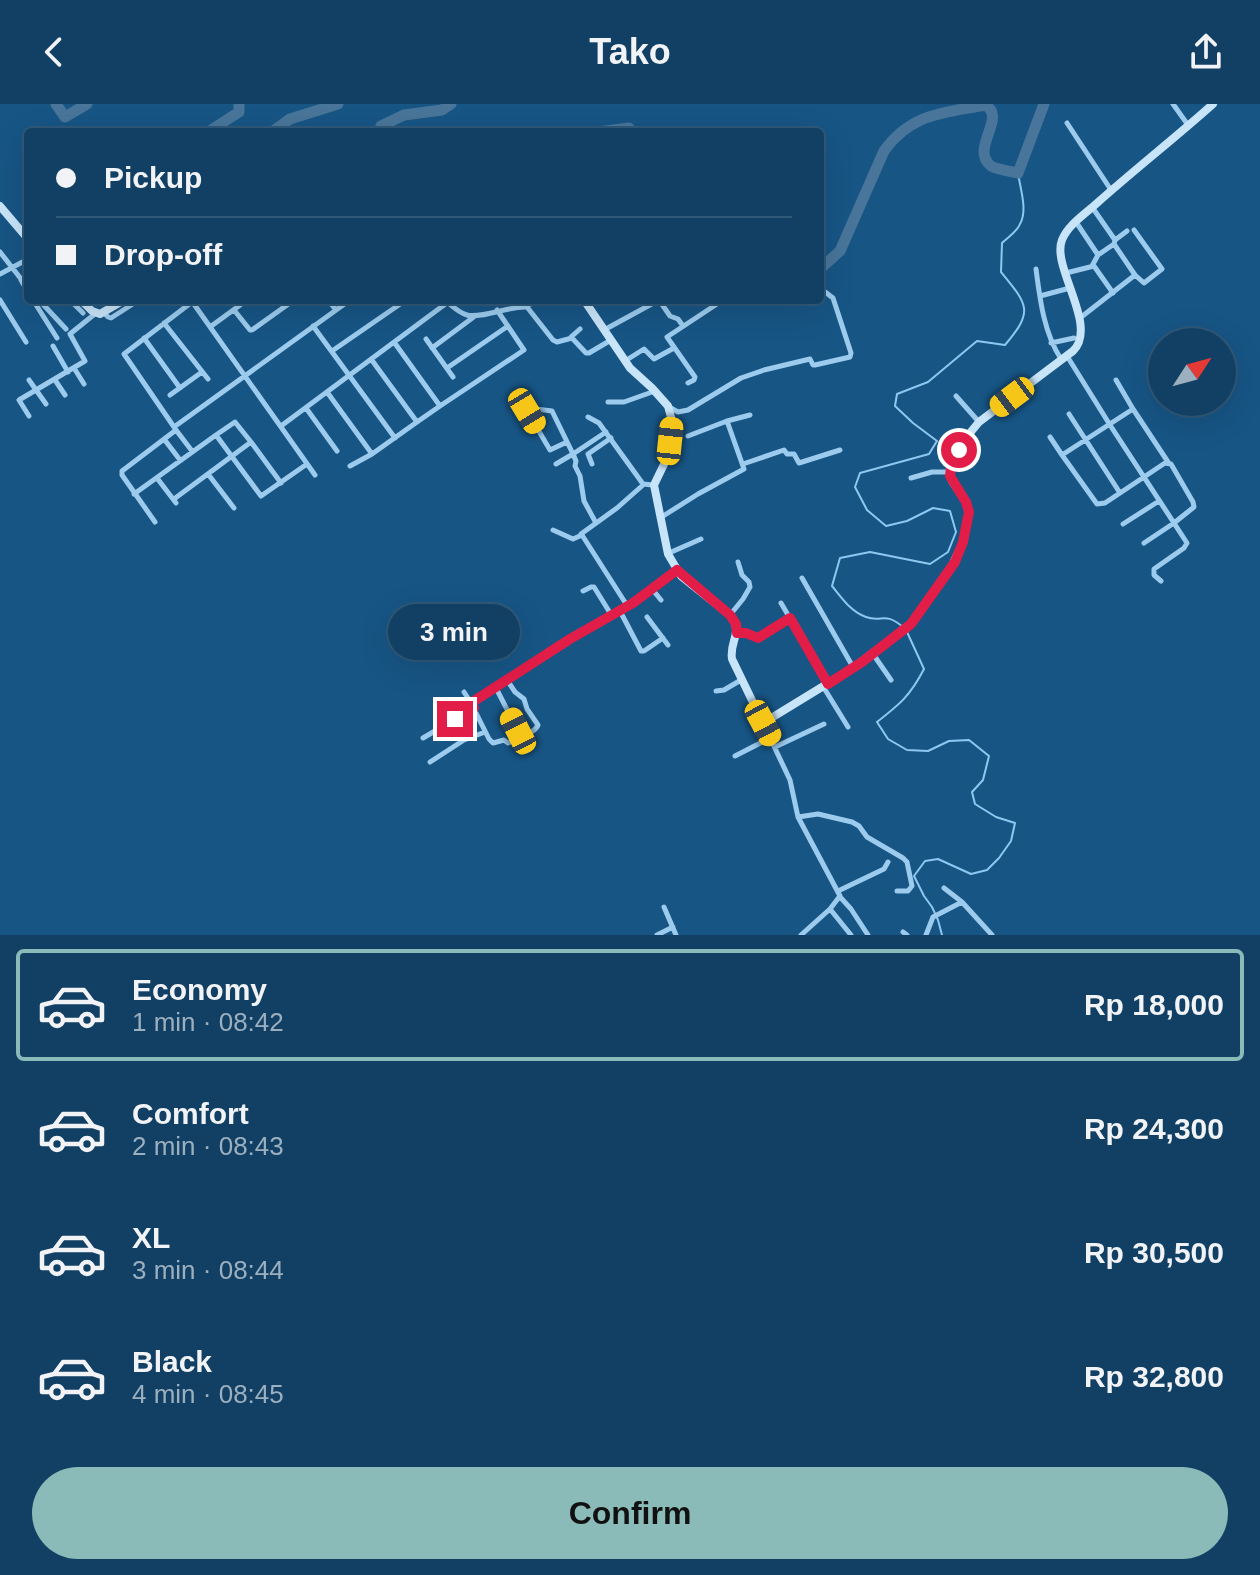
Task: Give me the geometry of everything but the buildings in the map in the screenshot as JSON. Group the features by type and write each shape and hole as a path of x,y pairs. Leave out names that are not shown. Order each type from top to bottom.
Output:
{"street":[{"path":"1173,104 1188,125"},
{"path":"763,723 853,668 911,624 950,570 967,527 968,507 950,472 965,439 979,422 1080,343 1079,318 1060,253 1061,242 1092,207 1213,104"},
{"path":"1067,123 1111,190"},
{"path":"0,206 24,234"},
{"path":"1092,207 1114,242 1134,272 1135,275 1144,283 1162,269 1131,230 1114,242 1098,255 1092,266"},
{"path":"1076,222 1098,255"},
{"path":"0,252 24,284"},
{"path":"0,274 24,261"},
{"path":"1066,273 1092,266 1097,268 1113,293"},
{"path":"1036,269 1051,343 1064,357 1186,541 1187,545 1154,569 1154,575 1161,581"},
{"path":"1079,318 1135,275"},
{"path":"1040,296 1071,288"},
{"path":"587,304 625,361 668,406 678,412 688,410 741,378 810,359 815,365 850,357 833,298 824,291"},
{"path":"0,300 26,342"},
{"path":"38,304 57,338"},
{"path":"40,304 66,329"},
{"path":"74,304 83,313"},
{"path":"85,304 92,311 111,318 133,304"},
{"path":"29,416 19,400 85,361 70,334 117,304"},
{"path":"187,304 125,352 124,356 192,451"},
{"path":"193,304 315,475"},
{"path":"210,327 242,304"},
{"path":"234,310 252,330 288,304"},
{"path":"331,304 336,310"},
{"path":"155,522 121,472 175,428 344,304"},
{"path":"332,351 400,304"},
{"path":"281,426 442,304"},
{"path":"450,304 464,314 476,315 530,304"},
{"path":"604,330 652,304"},
{"path":"662,304 670,316 678,319 683,326"},
{"path":"688,383 695,377 667,337 717,304"},
{"path":"524,306 557,342 580,329"},
{"path":"350,466 524,350 497,310"},
{"path":"432,348 476,315"},
{"path":"164,323 208,379"},
{"path":"313,326 395,438"},
{"path":"447,368 508,326"},
{"path":"570,337 584,352 589,353 611,339"},
{"path":"144,338 180,388"},
{"path":"1051,343 1074,338"},
{"path":"426,339 453,377"},
{"path":"394,342 440,406"},
{"path":"53,346 84,384"},
{"path":"625,361 645,349 653,359 674,348"},
{"path":"371,359 417,422"},
{"path":"170,395 202,372"},
{"path":"29,380 46,404"},
{"path":"55,380 65,395"},
{"path":"1116,380 1194,505 1192,510 1144,543"},
{"path":"608,402 624,402 655,391"},
{"path":"327,392 372,454"},
{"path":"956,396 979,422"},
{"path":"668,406 672,421 668,456 654,485 668,554 677,570 730,615 737,631 731,655 790,780 798,817 841,898 868,935"},
{"path":"306,408 337,451"},
{"path":"519,415 536,409 552,411 576,461 584,501 596,523"},
{"path":"1062,455 1133,409"},
{"path":"527,411 550,450 567,442"},
{"path":"1069,414 1120,493"},
{"path":"688,436 750,415"},
{"path":"588,417 596,420 611,438 643,485"},
{"path":"660,518 742,472 743,464 727,421"},
{"path":"134,494 235,422 281,483"},
{"path":"556,464 606,432"},
{"path":"216,435 259,496 307,464"},
{"path":"1050,437 1095,504 1105,503 1168,462"},
{"path":"592,464 588,454 611,438"},
{"path":"164,439 180,460"},
{"path":"157,478 175,501 251,442"},
{"path":"743,464 784,450 787,454 794,454 799,463 840,450"},
{"path":"911,478 932,472 950,472"},
{"path":"208,474 234,508"},
{"path":"553,530 573,539 643,485 654,485"},
{"path":"1123,524 1159,501"},
{"path":"581,534 628,607"},
{"path":"668,554 701,539"},
{"path":"730,615 750,587 738,562"},
{"path":"423,738 570,639 628,607 677,570"},
{"path":"802,578 853,668"},
{"path":"583,591 594,587 612,616"},
{"path":"652,589 661,600"},
{"path":"781,603 848,727"},
{"path":"620,611 641,651 663,638"},
{"path":"647,617 668,645"},
{"path":"737,631 758,638 790,618"},
{"path":"873,654 891,680"},
{"path":"464,692 491,743 504,739 508,743 525,736 538,725 524,699 507,680"},
{"path":"716,691 741,680"},
{"path":"496,688 521,736"},
{"path":"775,747 824,724"},
{"path":"430,762 462,741 485,732"},
{"path":"735,756 770,738"},
{"path":"798,817 818,814 852,822 867,837 903,858 907,862 912,886 908,891 897,891"},
{"path":"838,891 884,869 888,862"},
{"path":"944,888 962,902 992,935"},
{"path":"801,935 841,898"},
{"path":"926,935 936,915 962,902"},
{"path":"664,907 676,935"},
{"path":"830,909 851,935"},
{"path":"657,935 673,927"}],"waterway":[{"path":"56,104 65,117 87,104"},
{"path":"214,128 239,112 239,104"},
{"path":"278,128 290,119 338,104"},
{"path":"381,128 404,115 442,110 451,104"},
{"path":"824,265 840,251 884,151 905,129 942,113 985,105 993,117 985,142 985,159 991,166 1018,173 1044,104"},
{"path":"903,627 887,618 866,617 847,604 832,586 840,558 870,552 930,564 948,552 956,532 950,511 933,508 907,521 886,526 867,510 855,487 860,473 929,454 937,441 895,406 897,394 928,382 977,341 1005,345 1020,324 1024,316 1022,301 1001,272 1002,243 1017,230 1022,218 1018,173"},
{"path":"907,632 924,669 904,699 877,722 888,739 907,750 928,751 949,741 969,740 989,756 983,780 972,792 975,804 996,817 1015,823 1011,841 987,870 971,874 938,859 925,861 914,876 932,907 942,935"}],"route":[{"path":"455,719 474,708 471,703 570,639 633,603 677,570 730,615 737,633 758,638 790,618 828,684 911,624 955,562 969,512 950,476 959,450"}]}
